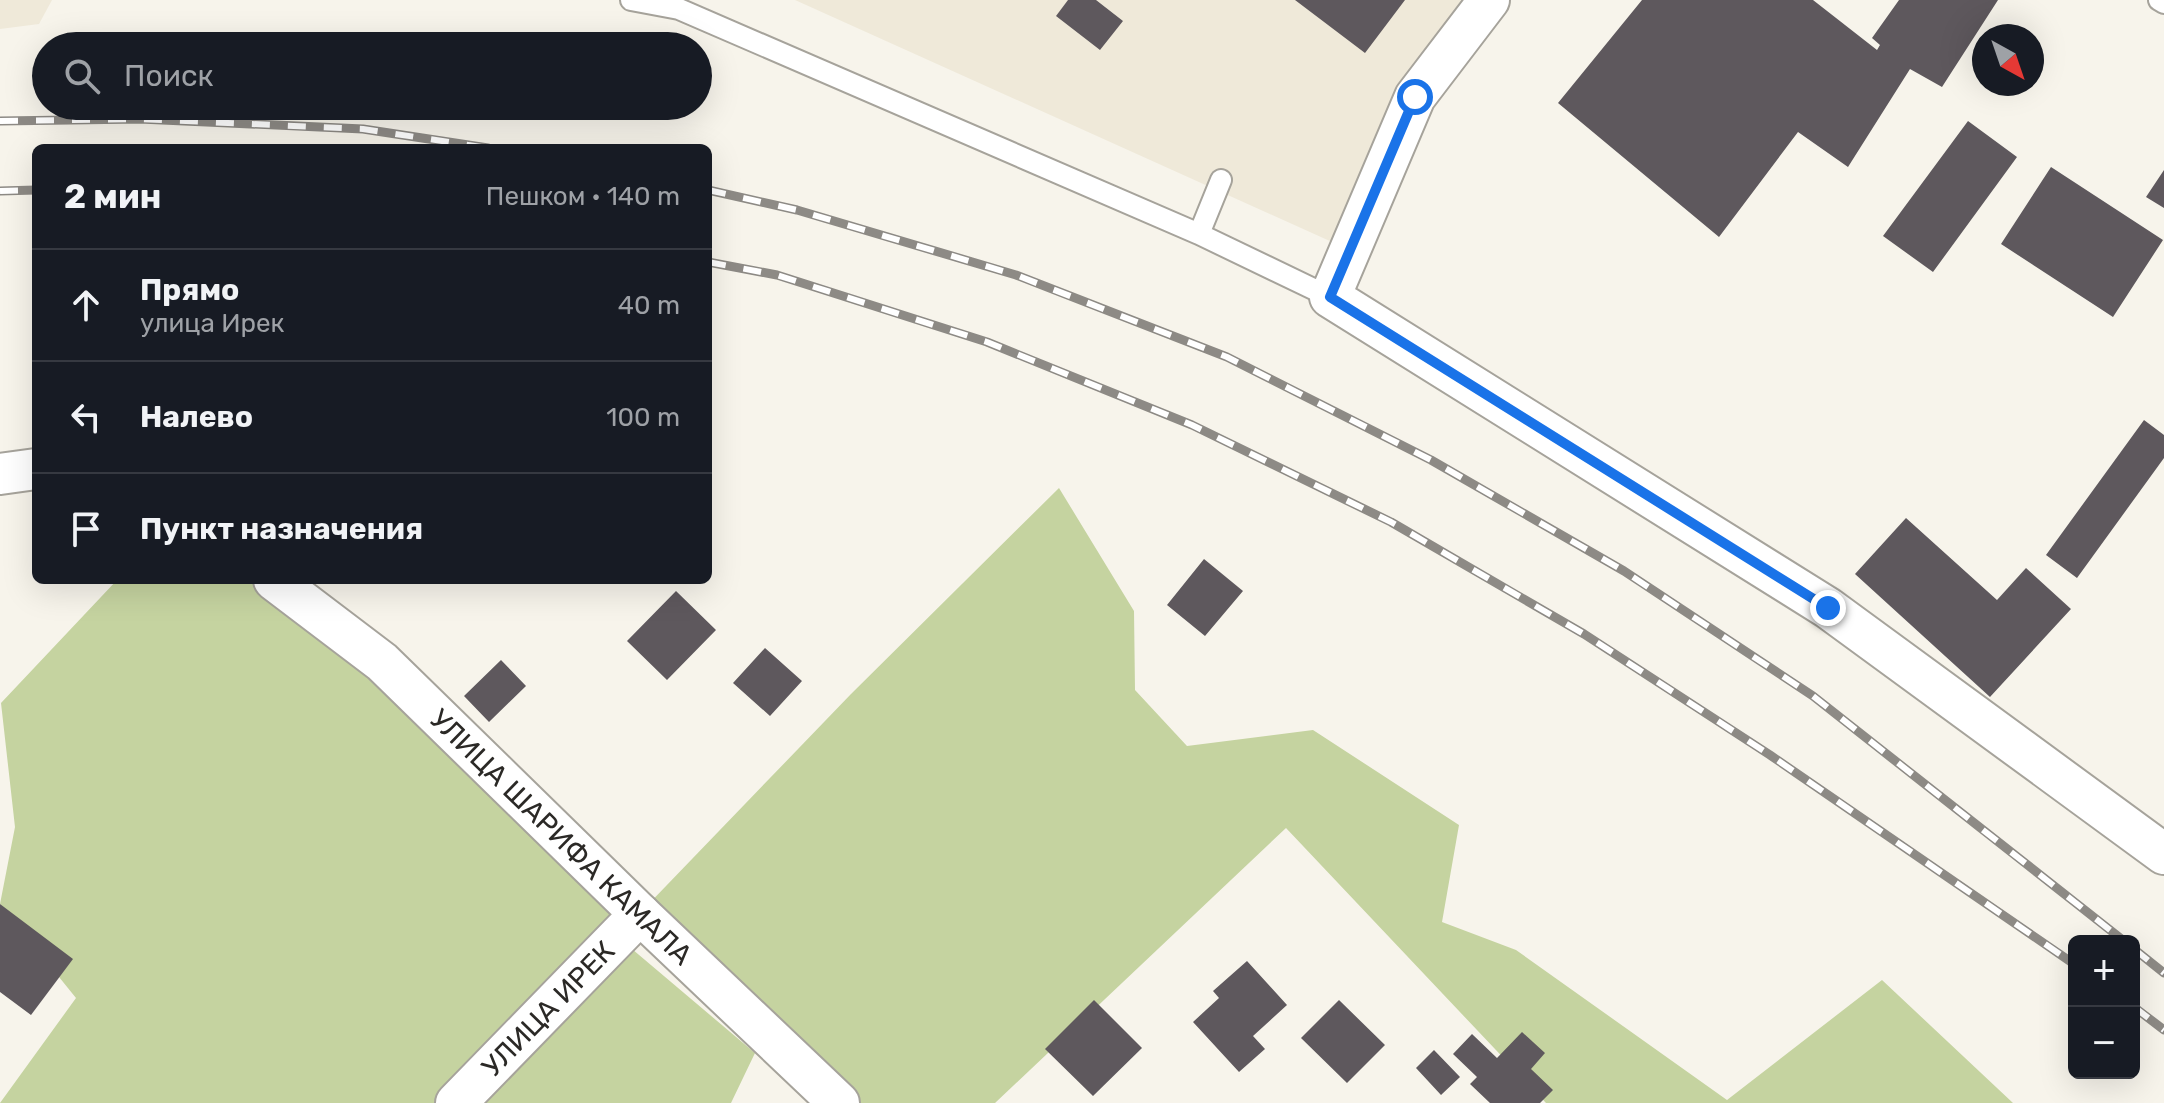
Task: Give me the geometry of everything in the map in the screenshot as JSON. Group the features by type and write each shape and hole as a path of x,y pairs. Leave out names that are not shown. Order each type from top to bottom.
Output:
{"street":[{"path":"1489,0 1415,97 1330,297 1828,608 2164,854"},
{"path":"0,474 32,470"},
{"name":"УЛИЦА ШАРИФА КАМАЛА","path":"279,584 382,662 839,1103"},
{"name":"УЛИЦА ИРЕК","path":"456,1103 640,914"}],"lane":[{"path":"631,0 679,9 1199,234 1330,297"},
{"path":"1199,234 1221,180"}],"shaded area":[{"path":"0,0 52,0 39,24 0,29"},
{"path":"795,0 1508,0 1332,242"}],"green space":[{"path":"1059,488 1134,611 1135,690 1187,746 1313,730 1459,825 1442,922 1516,950 1727,1100 1882,980 2013,1103 1546,1103 1286,828 995,1103 839,1103 640,914 456,1103 0,1103 76,998 0,904 15,827 1,703 113,584 267,584 640,913 851,694"},
{"path":"632,949 755,1053 731,1103 481,1103"}],"building":[{"path":"1068,0 1096,0 1123,21 1100,50 1056,16"},
{"path":"1295,0 1405,0 1365,53"},
{"path":"1642,0 1813,0 1877,50 1880,45 1872,38 1899,0 1998,0 1983,24 1972,24 1972,40 1942,87 1910,69 1848,167 1798,132 1719,237 1558,103"},
{"path":"1968,121 2017,157 1933,272 1883,236"},
{"path":"2051,167 2163,240 2113,317 2001,244"},
{"path":"2164,170 2164,208 2146,197"},
{"path":"2144,420 2164,435 2164,458 2077,578 2046,555"},
{"path":"1906,518 1997,600 2026,568 2071,609 1990,697 1855,574"},
{"path":"1204,559 1243,591 1205,636 1167,605"},
{"path":"676,591 716,630 667,680 627,641"},
{"path":"765,648 802,681 770,716 733,683"},
{"path":"501,660 526,686 489,722 464,696"},
{"path":"0,904 73,959 31,1015 0,992"},
{"path":"1247,961 1287,1005 1253,1036 1265,1049 1239,1072 1193,1022 1219,998 1213,991"},
{"path":"1094,1000 1142,1048 1093,1096 1045,1049"},
{"path":"1339,1000 1385,1045 1347,1083 1301,1038"},
{"path":"1522,1032 1545,1053 1531,1069 1553,1090 1540,1103 1490,1103 1470,1084 1477,1077 1453,1054 1472,1034 1497,1058"},
{"path":"1434,1050 1460,1077 1441,1095 1416,1068"}],"railway":[{"path":"0,121 70,120"},
{"path":"162,120 363,129 462,144"},
{"path":"0,191 32,190"},
{"path":"712,191 797,210 1016,275 1227,357 1431,460 1624,571 1813,696 2116,935"},
{"path":"712,263 777,275 987,342 1192,425 1391,522 1584,634 1770,755 2068,960"},
{"path":"2140,954 2164,973"},
{"path":"2140,1012 2164,1030"}],"route":[{"path":"1415,97 1330,297 1828,608"}]}
